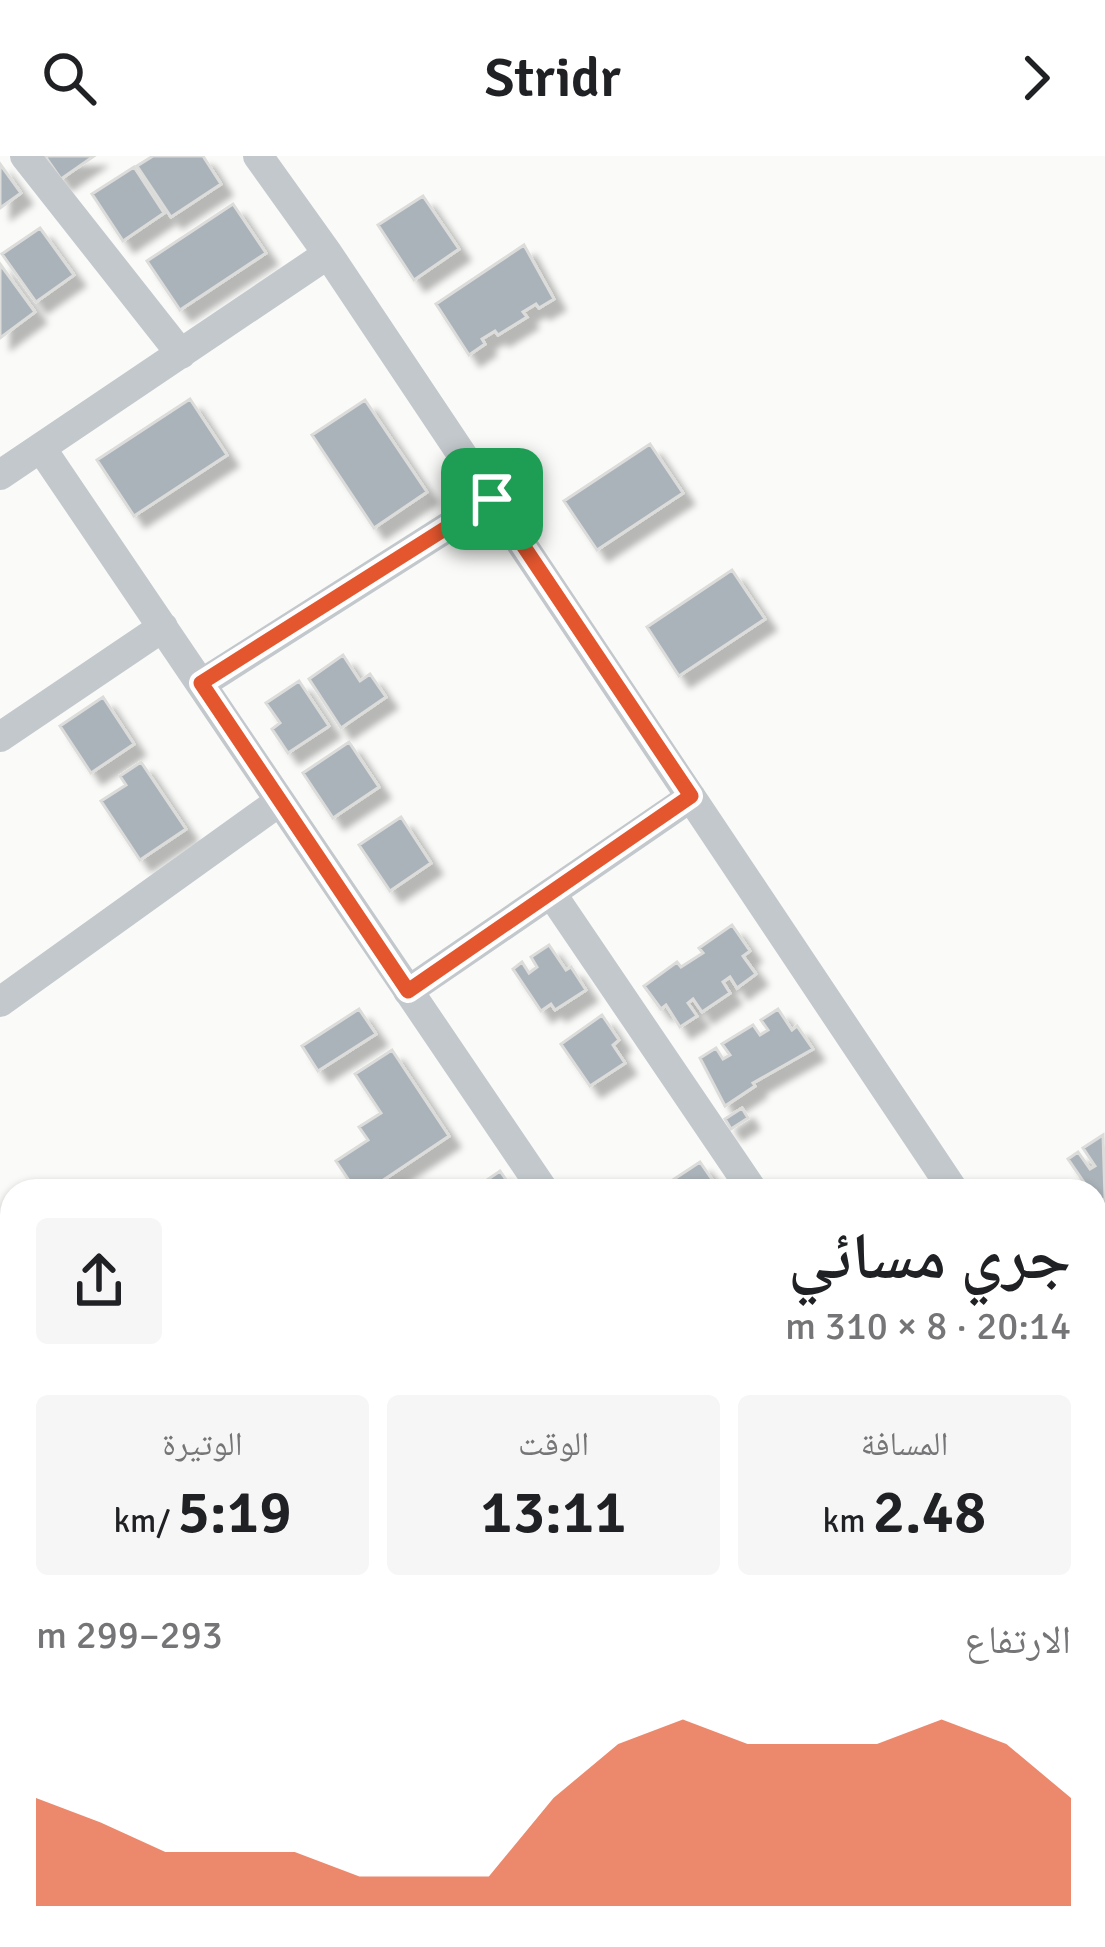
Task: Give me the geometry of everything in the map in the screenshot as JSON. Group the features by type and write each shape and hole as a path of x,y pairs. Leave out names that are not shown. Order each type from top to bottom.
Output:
{"street":[{"path":"26,156 181,354"},
{"path":"258,156 946,1179"},
{"path":"0,475 328,254"},
{"path":"41,448 536,1179"},
{"path":"201,683 492,499"},
{"path":"0,736 163,627"},
{"path":"408,991 691,796"},
{"path":"2,997 280,801"},
{"path":"551,893 745,1179"}],"building":[{"path":"45,156 94,156 61,179"},
{"path":"153,156 203,156 221,184 171,217 137,166"},
{"path":"0,164 21,193 0,208"},
{"path":"134,167 164,213 123,241 92,194"},
{"path":"423,196 459,249 414,280 378,225"},
{"path":"233,204 266,253 180,310 147,261"},
{"path":"40,228 74,275 36,302 2,254"},
{"path":"524,245 554,299 539,308 536,304 523,312 527,317 482,339 485,344 469,355 436,304"},
{"path":"0,264 35,312 0,338"},
{"path":"190,399 227,455 134,516 97,460"},
{"path":"365,400 427,492 374,528 312,435"},
{"path":"650,444 683,493 597,550 564,501"},
{"path":"732,570 765,619 679,676 647,627"},
{"path":"343,655 360,681 370,674 386,697 341,728 309,679"},
{"path":"299,681 329,726 288,753 272,729 280,723 266,703"},
{"path":"103,697 134,744 91,773 60,726"},
{"path":"349,742 379,787 333,818 303,773"},
{"path":"141,762 186,829 140,860 101,801 126,785 120,776"},
{"path":"401,817 431,863 390,891 359,845"},
{"path":"732,925 750,951 743,956 756,974 737,988 730,977 723,982 730,993 702,1012 693,999 688,1003 697,1016 680,1027 666,1005 661,1009 644,986 677,962 681,967 703,953 699,948"},
{"path":"549,945 586,990 555,1010 551,1004 541,1011 513,969 522,962 529,973 537,967 531,957"},
{"path":"359,1009 376,1034 318,1071 302,1046"},
{"path":"778,1009 813,1049 753,1083 725,1106 700,1058 716,1048 723,1059 730,1055 722,1044 753,1025 760,1035 768,1030 761,1020"},
{"path":"602,1015 619,1040 613,1045 625,1063 590,1086 561,1044"},
{"path":"392,1050 449,1136 385,1179 348,1179 336,1161 368,1140 359,1127 381,1113 355,1074"},
{"path":"742,1108 748,1118 731,1129 725,1119"},
{"path":"1103,1135 1104,1179 1082,1179 1068,1159 1078,1152 1090,1169 1095,1166 1083,1148"},
{"path":"700,1162 712,1179 674,1179"}],"route":[{"path":"492,499 691,796 408,991 201,683 492,499"}]}
